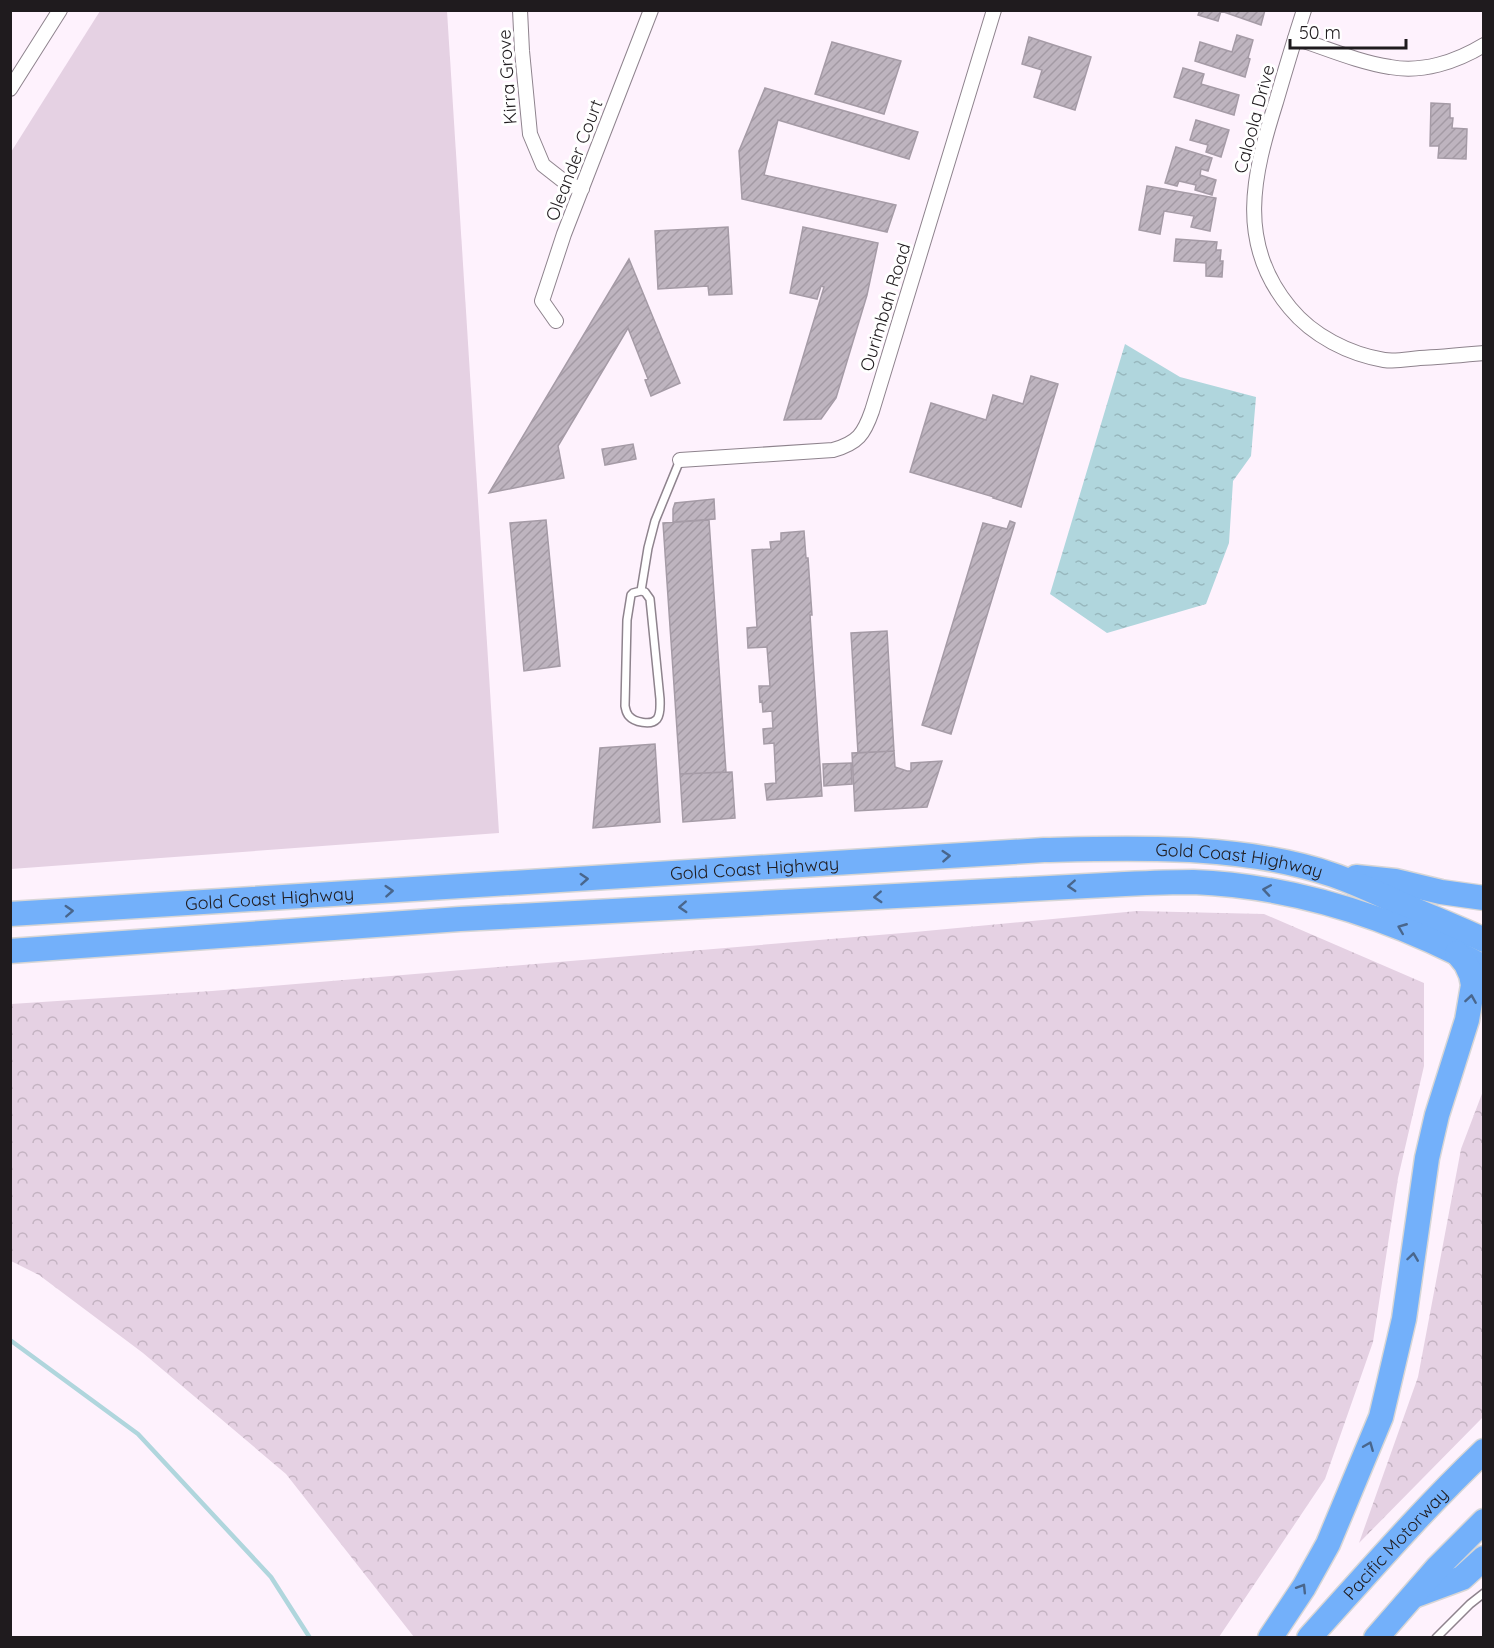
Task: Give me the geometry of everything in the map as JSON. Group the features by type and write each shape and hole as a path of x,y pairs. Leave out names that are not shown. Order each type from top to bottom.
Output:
{"highway":[{"name":"Gold Coast Highway","path":"10,914 1044,850 1137,848 1213,853 1273,861 1333,875 1484,940"},
{"path":"1333,875 1377,879 1484,898"},
{"path":"1333,875 1423,901 1484,922"},
{"name":"Gold Coast Highway","path":"10,951 460,919 1193,882 1268,890 1324,902 1378,918 1455,951 1484,967"},
{"path":"1270,1638 1304,1587 1328,1544 1381,1417 1404,1319 1427,1158 1437,1115 1467,1020 1473,985 1466,964 1455,951"},
{"path":"1437,1115 1484,1027"},
{"name":"Pacific Motorway","path":"1309,1638 1405,1532 1484,1451"},
{"path":"1376,1638 1410,1598 1484,1521"},
{"path":"1410,1598 1461,1578 1484,1558"}],"street":[{"name":"Kirra Grove","path":"520,10 530,134 543,165 566,183 582,189"},
{"name":"Oleander Court","path":"556,321 542,301 564,234 651,10"},
{"name":"Ourimbah Road","path":"680,460 834,450 857,440 866,428 994,10"},
{"name":"Caloola Drive","path":"1304,10 1266,134 1255,185 1255,228 1258,247 1273,283 1285,302 1314,332 1369,357 1398,361 1484,353"},
{"path":"10,89 55,12"},
{"path":"1295,38 1390,68 1409,69 1451,61 1484,45"}],"lane":[{"path":"640,591 655,521 680,460"},
{"path":"640,591 645,592 650,599 660,699 658,718 649,723 633,719 627,714 625,706 629,605 633,593 640,591"},
{"path":"1436,1638 1484,1593"}],"green space":[{"path":"100,11 447,11 499,833 11,869 11,152"},
{"path":"1137,911 1264,914 1424,983 1424,1066 1398,1178 1373,1342 1325,1479 1219,1637 414,1637 286,1474 143,1353 39,1275 11,1261 11,1004 212,991"},
{"path":"1483,1091 1483,1417 1359,1543 1418,1377 1461,1149"}],"water":[{"path":"1125,344 1180,377 1256,397 1251,456 1233,481 1229,543 1206,604 1107,633 1050,594"}],"building":[{"path":"1200,10 1265,10 1261,25 1221,11 1218,21 1198,15"},
{"path":"1237,35 1253,40 1245,77 1195,61 1200,42 1232,52"},
{"path":"1029,37 1091,57 1075,110 1034,97 1042,70 1022,64"},
{"path":"832,42 901,61 884,114 815,94"},
{"path":"1183,68 1204,74 1201,84 1239,95 1234,115 1174,97"},
{"path":"765,88 918,132 909,159 778,120 764,175 896,205 887,232 742,199 739,151"},
{"path":"1431,103 1450,104 1450,118 1453,118 1452,128 1467,129 1466,159 1438,158 1439,146 1430,146"},
{"path":"1196,120 1229,130 1221,157 1206,152 1208,145 1190,140"},
{"path":"1176,147 1212,158 1208,171 1201,169 1200,175 1216,180 1212,195 1195,190 1196,185 1179,181 1177,186 1165,183"},
{"path":"1147,186 1216,198 1210,231 1191,227 1194,216 1164,211 1160,234 1139,230"},
{"path":"728,227 732,294 709,295 708,286 658,289 655,231"},
{"path":"803,227 878,243 867,295 836,398 821,419 784,420 824,287 821,286 817,299 790,293"},
{"path":"1176,239 1217,242 1216,250 1221,250 1220,261 1223,261 1222,277 1206,276 1206,263 1174,261"},
{"path":"629,259 680,383 651,396 645,380 648,379 628,328 558,446 564,478 489,493"},
{"path":"1031,376 1058,384 1021,507 910,472 931,403 986,420 993,395 1023,404"},
{"path":"633,444 636,459 605,465 602,449"},
{"path":"714,499 715,519 673,522 675,503"},
{"path":"546,520 560,666 524,671 510,523"},
{"path":"709,520 726,772 680,774 663,523"},
{"path":"1010,521 1015,523 951,734 922,725 983,523 1007,529"},
{"path":"804,531 812,615 810,615 822,796 767,800 765,784 776,783 774,743 764,744 763,729 773,728 772,711 763,712 762,701 760,702 759,686 770,686 767,647 748,648 747,628 757,627 752,550 771,549 770,542 781,541 781,533"},
{"path":"887,631 894,751 858,753 851,633"},
{"path":"655,744 660,822 593,828 600,748"},
{"path":"894,751 895,767 907,771 911,771 911,763 942,761 927,807 855,811 852,753"},
{"path":"851,763 852,784 824,786 823,764"},
{"path":"732,772 735,818 683,822 680,774"}],"waterway":[{"path":"10,1340 138,1434 271,1577 310,1638"}]}
